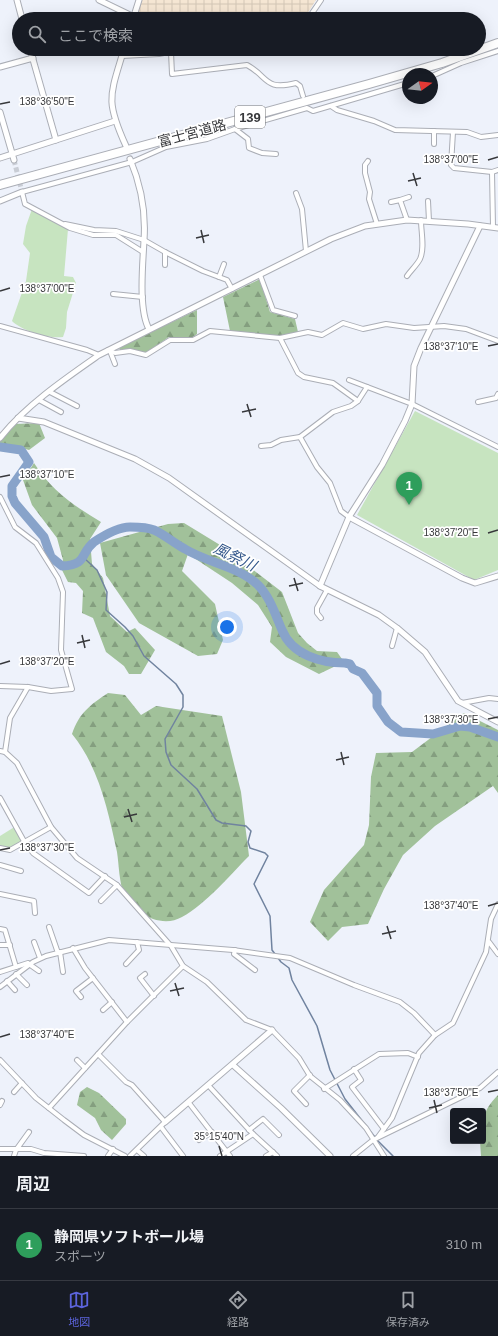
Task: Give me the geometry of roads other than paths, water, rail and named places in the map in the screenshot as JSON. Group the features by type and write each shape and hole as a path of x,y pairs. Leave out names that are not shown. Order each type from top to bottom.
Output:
{"highway":[{"name":"富士宮道路","path":"486,47 498,43"},
{"name":"富士宮道路","path":"0,185 369,84 462,56"}],"street":[{"path":"17,0 20,12"},
{"path":"99,0 122,12"},
{"path":"136,12 139,0"},
{"path":"313,12 321,0"},
{"path":"486,55 498,51"},
{"path":"122,56 111,92 112,109 115,121 126,146"},
{"path":"171,56 172,74 246,65 269,84 283,87 296,83 300,86 303,96"},
{"path":"438,73 461,63 483,56"},
{"path":"0,67 33,58 56,140"},
{"path":"0,200 22,192 131,161 166,147 207,139 235,128 307,108 313,111 402,85"},
{"path":"331,106 337,110 374,121 394,130 467,132 481,138 498,135"},
{"path":"0,112 13,157"},
{"path":"0,158 13,157 56,140 115,121"},
{"path":"235,128 248,139 249,148 262,153 276,154"},
{"path":"434,131 434,144"},
{"path":"453,132 451,166 454,168 492,172 498,170"},
{"path":"131,161 143,200 143,314 149,329"},
{"path":"368,161 365,165 365,173 370,192 369,199 377,224"},
{"path":"0,438 18,418 39,400 99,355 331,239 377,224 407,220 421,220 496,228 492,172"},
{"path":"22,192 25,204 61,224 94,235 116,235 143,252"},
{"path":"296,193 302,209 306,251"},
{"path":"391,202 409,197"},
{"path":"400,200 407,220"},
{"path":"428,201 429,221"},
{"path":"407,276 414,265 420,260 422,253 421,220"},
{"path":"61,224 94,230 116,231 144,240 164,252 203,271 227,280 232,289"},
{"path":"320,586 349,517 382,465 412,404 414,366 430,326 480,226"},
{"path":"164,252 165,265"},
{"path":"219,277 224,264"},
{"path":"260,275 273,310 294,316"},
{"path":"113,294 143,297"},
{"path":"109,351 115,353 130,351 146,355 170,340 193,340 210,332 280,338 308,332 322,335 343,323 363,329 386,324 414,328 430,326 466,329 498,341"},
{"path":"0,326 80,348 99,355"},
{"path":"280,338 298,373 304,377 333,382 358,401"},
{"path":"109,351 115,364"},
{"path":"349,380 412,404 498,447"},
{"path":"261,446 271,445 281,440 300,437 332,412 351,406 358,401 367,387"},
{"path":"50,392 77,406"},
{"path":"478,402 496,398 498,394"},
{"path":"39,400 61,412"},
{"path":"18,418 44,422 135,459 162,474 320,586 379,615 425,652 448,689 462,703 498,722"},
{"path":"300,437 317,467 330,483 341,512 462,578 475,583 498,576"},
{"path":"0,497 15,527 36,543 58,578 63,592 61,650 72,689 51,691 28,687 0,686"},
{"path":"321,618 317,613 317,608 327,590"},
{"path":"392,646 396,628"},
{"path":"5,752 10,718 28,687"},
{"path":"462,703 489,698 498,699"},
{"path":"0,751 5,752 18,763 51,827 77,858 117,885 171,946 183,966 207,982 246,1020 272,1030 299,1058 310,1075 324,1089 340,1100 376,1139 384,1156"},
{"path":"0,798 25,843 33,853 89,893 105,876"},
{"path":"0,848 10,850 25,843 51,827"},
{"path":"0,865 21,871"},
{"path":"101,901 117,885"},
{"path":"0,894 34,901 35,913"},
{"path":"376,1139 392,1118 418,1057 428,1041 453,1023 489,942 491,919 498,904"},
{"path":"49,927 59,952 63,972"},
{"path":"0,928 5,930 16,967"},
{"path":"0,987 31,963 40,958 73,948 110,940 234,950 290,958 354,985 400,1002 414,1013 435,1035"},
{"path":"34,942 40,958"},
{"path":"126,964 139,950 137,942"},
{"path":"489,942 498,954"},
{"path":"0,945 10,945"},
{"path":"73,948 93,978 127,1022"},
{"path":"234,950 234,954 255,970"},
{"path":"0,972 31,963"},
{"path":"31,963 39,971"},
{"path":"49,1108 127,1022 183,966"},
{"path":"16,974 27,985"},
{"path":"145,974 140,978 154,996"},
{"path":"82,997 76,991 93,978"},
{"path":"7,981 15,990"},
{"path":"103,1010 112,1002"},
{"path":"130,1156 165,1122 189,1103 272,1030"},
{"path":"324,1089 379,1054 408,1053 418,1057"},
{"path":"98,1054 126,1082 132,1085 165,1122"},
{"path":"0,1060 36,1098 84,1135 125,1156"},
{"path":"77,1060 86,1068"},
{"path":"233,1065 281,1108 330,1156"},
{"path":"354,1069 361,1080 352,1087 384,1129"},
{"path":"353,1156 376,1139 480,1088 498,1072"},
{"path":"306,1104 294,1091 310,1075"},
{"path":"14,1092 22,1083"},
{"path":"208,1085 249,1130 277,1156"},
{"path":"189,1103 230,1156"},
{"path":"249,1130 263,1119 266,1120 279,1135"},
{"path":"161,1127 183,1156"},
{"path":"14,1156 16,1150 29,1132"},
{"path":"199,1140 212,1132"},
{"path":"220,1156 253,1134"},
{"path":"0,1149 31,1149 44,1155 83,1156"},
{"path":"108,1156 113,1149"},
{"path":"137,1150 144,1156"},
{"path":"266,1156 273,1152"}],"waterway":[{"name":"風祭川","path":"0,447 21,450 29,462 12,486 12,496 15,503 44,537 51,557 62,566 71,565 80,561 89,546 116,530 126,527 154,530 194,554 241,573 258,585 269,600 282,630 293,646 308,656 317,659 350,664 353,669 362,673 377,693 377,706 388,722 401,732 433,734 460,726 470,727 498,737"},
{"path":"84,558 97,570 107,592 106,610 133,636 144,656 176,684 183,695 183,707 165,739 166,752 171,765 197,789 216,820 222,823 246,826 251,831 248,842 250,848 265,853 268,856 254,884 270,916 272,950 281,962 289,968 292,980 317,1026 330,1070 345,1099 378,1141 393,1156"}],"tunnel":[{"path":"14,160 22,192"}],"place":[{"name":"静岡県ソフトボール場","path":"409,505"}]}
